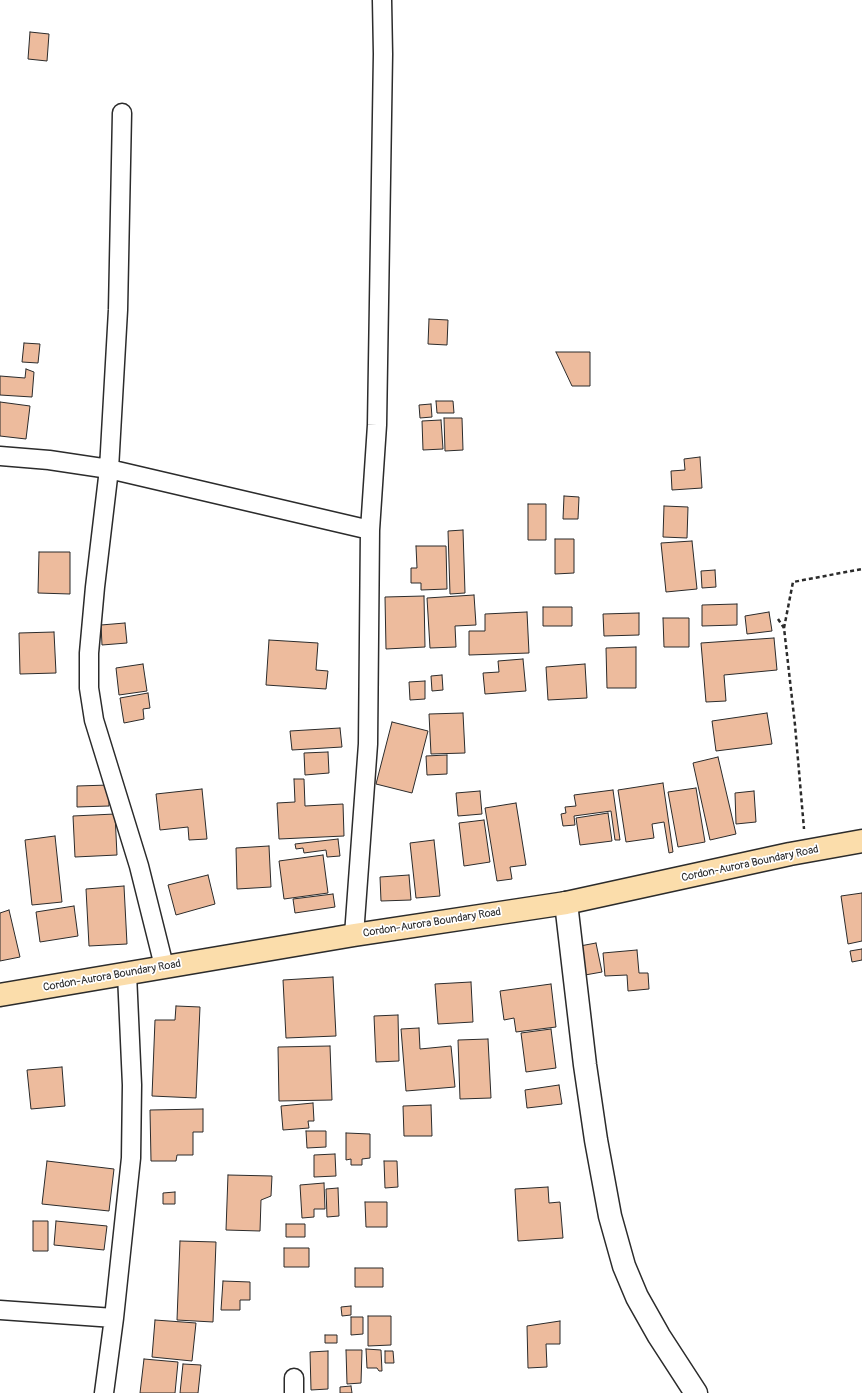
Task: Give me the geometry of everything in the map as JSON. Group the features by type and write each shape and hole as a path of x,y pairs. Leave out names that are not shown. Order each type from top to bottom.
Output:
{"main road":[{"name":"Cordon-Aurora Boundary Road","path":"0,995 354,935 566,903 806,851 862,841"}],"street":[{"path":"354,935 368,744 370,530 377,425 383,54 382,0"},
{"path":"122,113 118,310 108,469 89,653 89,688 94,720 139,866 164,966"},
{"path":"0,456 49,460 108,469 370,530"},
{"path":"566,903 587,1080 610,1216 624,1266 637,1297 658,1336 696,1393"},
{"path":"104,1393 114,1318 131,1158 132,1085 127,974"},
{"path":"0,1310 114,1318"}],"path":[{"path":"806,851 795,725 784,628 793,582 862,570"},
{"path":"778,619 784,628"}],"building":[{"path":"30,32 49,34 47,61 28,59"},
{"path":"429,319 448,320 447,345 428,344"},
{"path":"24,343 40,344 38,363 22,362"},
{"path":"556,352 590,352 590,386 572,386"},
{"path":"26,369 34,372 32,397 0,395 0,376 25,378"},
{"path":"436,401 453,401 454,413 437,413"},
{"path":"0,402 30,406 26,439 0,436"},
{"path":"431,404 432,417 420,418 419,405"},
{"path":"444,418 462,418 463,450 445,451"},
{"path":"441,420 443,449 423,450 422,421"},
{"path":"700,457 702,488 672,490 671,471 685,470 684,459"},
{"path":"564,496 579,497 578,519 563,519"},
{"path":"528,504 546,504 546,540 528,540"},
{"path":"664,506 688,507 687,538 663,537"},
{"path":"463,530 465,593 450,594 448,531"},
{"path":"555,539 574,539 574,573 555,574"},
{"path":"692,541 697,589 666,592 661,543"},
{"path":"416,546 446,546 447,589 421,590 421,583 411,583 411,568 417,568"},
{"path":"39,552 70,552 70,594 38,593"},
{"path":"715,570 716,587 702,588 701,571"},
{"path":"474,595 476,625 455,626 456,647 430,648 427,598"},
{"path":"424,596 425,647 386,649 385,597"},
{"path":"737,604 737,625 702,626 702,605"},
{"path":"543,607 572,607 572,626 543,626"},
{"path":"527,612 529,653 469,655 469,631 485,631 485,614"},
{"path":"769,612 772,631 747,634 745,616"},
{"path":"639,613 639,635 604,636 603,614"},
{"path":"663,618 689,618 689,647 664,647"},
{"path":"125,623 127,643 102,645 101,625"},
{"path":"54,632 56,673 20,674 19,633"},
{"path":"774,638 777,670 724,675 726,701 706,702 701,643"},
{"path":"269,640 318,643 316,670 328,671 326,689 266,685"},
{"path":"636,647 636,688 607,688 606,648"},
{"path":"523,659 526,691 485,694 483,673 499,672 498,661"},
{"path":"143,664 147,691 119,695 116,668"},
{"path":"585,664 587,698 548,700 546,667"},
{"path":"442,675 443,690 432,691 431,676"},
{"path":"425,681 425,699 410,700 409,682"},
{"path":"148,693 150,708 143,709 144,719 124,723 120,698"},
{"path":"463,713 465,753 431,754 429,714"},
{"path":"767,713 772,744 716,751 712,721"},
{"path":"392,722 428,731 412,793 376,784"},
{"path":"340,728 342,747 292,750 290,731"},
{"path":"328,752 329,773 305,775 304,753"},
{"path":"447,755 447,774 427,775 426,756"},
{"path":"718,757 736,834 710,840 693,763"},
{"path":"294,779 304,779 305,806 343,804 344,836 279,839 277,803 295,802"},
{"path":"663,783 673,852 669,853 664,822 652,824 654,838 626,842 618,790"},
{"path":"109,785 109,806 77,807 77,786"},
{"path":"696,788 705,842 678,847 668,792"},
{"path":"202,789 207,839 189,840 188,827 160,830 156,794"},
{"path":"613,790 620,840 615,840 611,811 574,816 575,825 563,826 561,814 566,813 565,807 576,806 574,795"},
{"path":"480,791 482,814 458,816 456,793"},
{"path":"754,791 756,822 736,824 735,793"},
{"path":"516,803 526,865 510,867 512,879 497,881 485,808"},
{"path":"608,813 612,841 580,845 576,818"},
{"path":"115,814 117,855 75,857 73,816"},
{"path":"484,820 490,862 464,866 459,823"},
{"path":"55,836 62,902 32,905 25,840"},
{"path":"338,839 340,856 327,857 326,850 304,853 303,848 296,849 295,844"},
{"path":"434,840 440,896 416,898 410,843"},
{"path":"269,846 271,887 237,889 236,848"},
{"path":"323,855 328,893 284,899 279,861"},
{"path":"208,875 215,904 176,915 168,885"},
{"path":"409,875 411,900 381,901 380,877"},
{"path":"124,886 127,944 89,946 86,889"},
{"path":"862,893 862,941 848,944 841,896"},
{"path":"333,894 335,907 295,913 293,899"},
{"path":"74,906 78,936 40,942 36,912"},
{"path":"9,910 20,957 0,961 0,913"},
{"path":"596,943 602,972 585,975 580,946"},
{"path":"862,949 862,960 852,962 850,951"},
{"path":"637,950 639,973 648,973 649,989 628,991 627,975 605,976 603,953"},
{"path":"333,977 336,1036 286,1038 283,980"},
{"path":"471,982 473,1022 438,1024 435,984"},
{"path":"551,984 556,1027 516,1032 514,1018 504,1020 500,991"},
{"path":"176,1006 200,1007 196,1098 152,1096 155,1020 175,1020"},
{"path":"398,1015 399,1061 376,1062 374,1016"},
{"path":"419,1028 420,1049 451,1046 455,1087 406,1091 401,1029"},
{"path":"551,1029 556,1068 526,1072 521,1033"},
{"path":"488,1039 491,1098 460,1099 458,1040"},
{"path":"330,1046 332,1100 279,1101 278,1047"},
{"path":"62,1067 65,1106 31,1109 27,1070"},
{"path":"559,1085 562,1104 527,1108 525,1090"},
{"path":"313,1103 314,1121 308,1121 309,1128 283,1130 281,1106"},
{"path":"431,1105 432,1136 404,1136 403,1106"},
{"path":"203,1109 203,1132 193,1132 193,1155 177,1155 176,1161 151,1161 150,1110"},
{"path":"306,1131 326,1131 326,1147 307,1148"},
{"path":"346,1133 370,1134 370,1158 362,1159 362,1165 351,1165 351,1159 346,1160"},
{"path":"335,1154 336,1176 314,1177 314,1155"},
{"path":"47,1161 114,1169 109,1211 42,1204"},
{"path":"384,1161 397,1161 398,1187 385,1188"},
{"path":"228,1175 272,1176 271,1196 261,1200 260,1231 226,1230"},
{"path":"324,1183 325,1209 314,1209 314,1217 302,1218 300,1185"},
{"path":"548,1187 549,1203 560,1202 563,1238 518,1241 515,1189"},
{"path":"338,1188 339,1216 327,1217 326,1189"},
{"path":"175,1192 175,1204 163,1204 163,1193"},
{"path":"365,1202 387,1202 387,1227 366,1227"},
{"path":"33,1221 48,1221 48,1251 33,1251"},
{"path":"56,1221 107,1226 104,1250 54,1245"},
{"path":"286,1224 305,1224 305,1237 286,1237"},
{"path":"180,1241 216,1242 213,1322 177,1320"},
{"path":"284,1248 309,1248 309,1267 284,1267"},
{"path":"355,1268 383,1268 383,1287 355,1287"},
{"path":"223,1281 250,1282 250,1300 240,1300 240,1310 221,1310"},
{"path":"351,1306 351,1315 342,1316 341,1307"},
{"path":"368,1316 391,1316 391,1345 368,1346"},
{"path":"351,1317 363,1317 363,1334 351,1335"},
{"path":"155,1320 196,1323 192,1361 152,1357"},
{"path":"560,1321 560,1344 546,1344 547,1367 528,1368 527,1326"},
{"path":"325,1335 337,1335 337,1343 325,1343"},
{"path":"366,1349 381,1350 382,1371 379,1371 377,1368 367,1368"},
{"path":"346,1350 362,1350 361,1383 347,1384"},
{"path":"328,1351 328,1389 311,1390 310,1352"},
{"path":"385,1351 393,1351 394,1363 385,1363"},
{"path":"144,1359 178,1362 175,1393 140,1393"},
{"path":"183,1364 201,1365 198,1393 180,1393"},
{"path":"351,1386 352,1393 340,1393 340,1387"}]}
